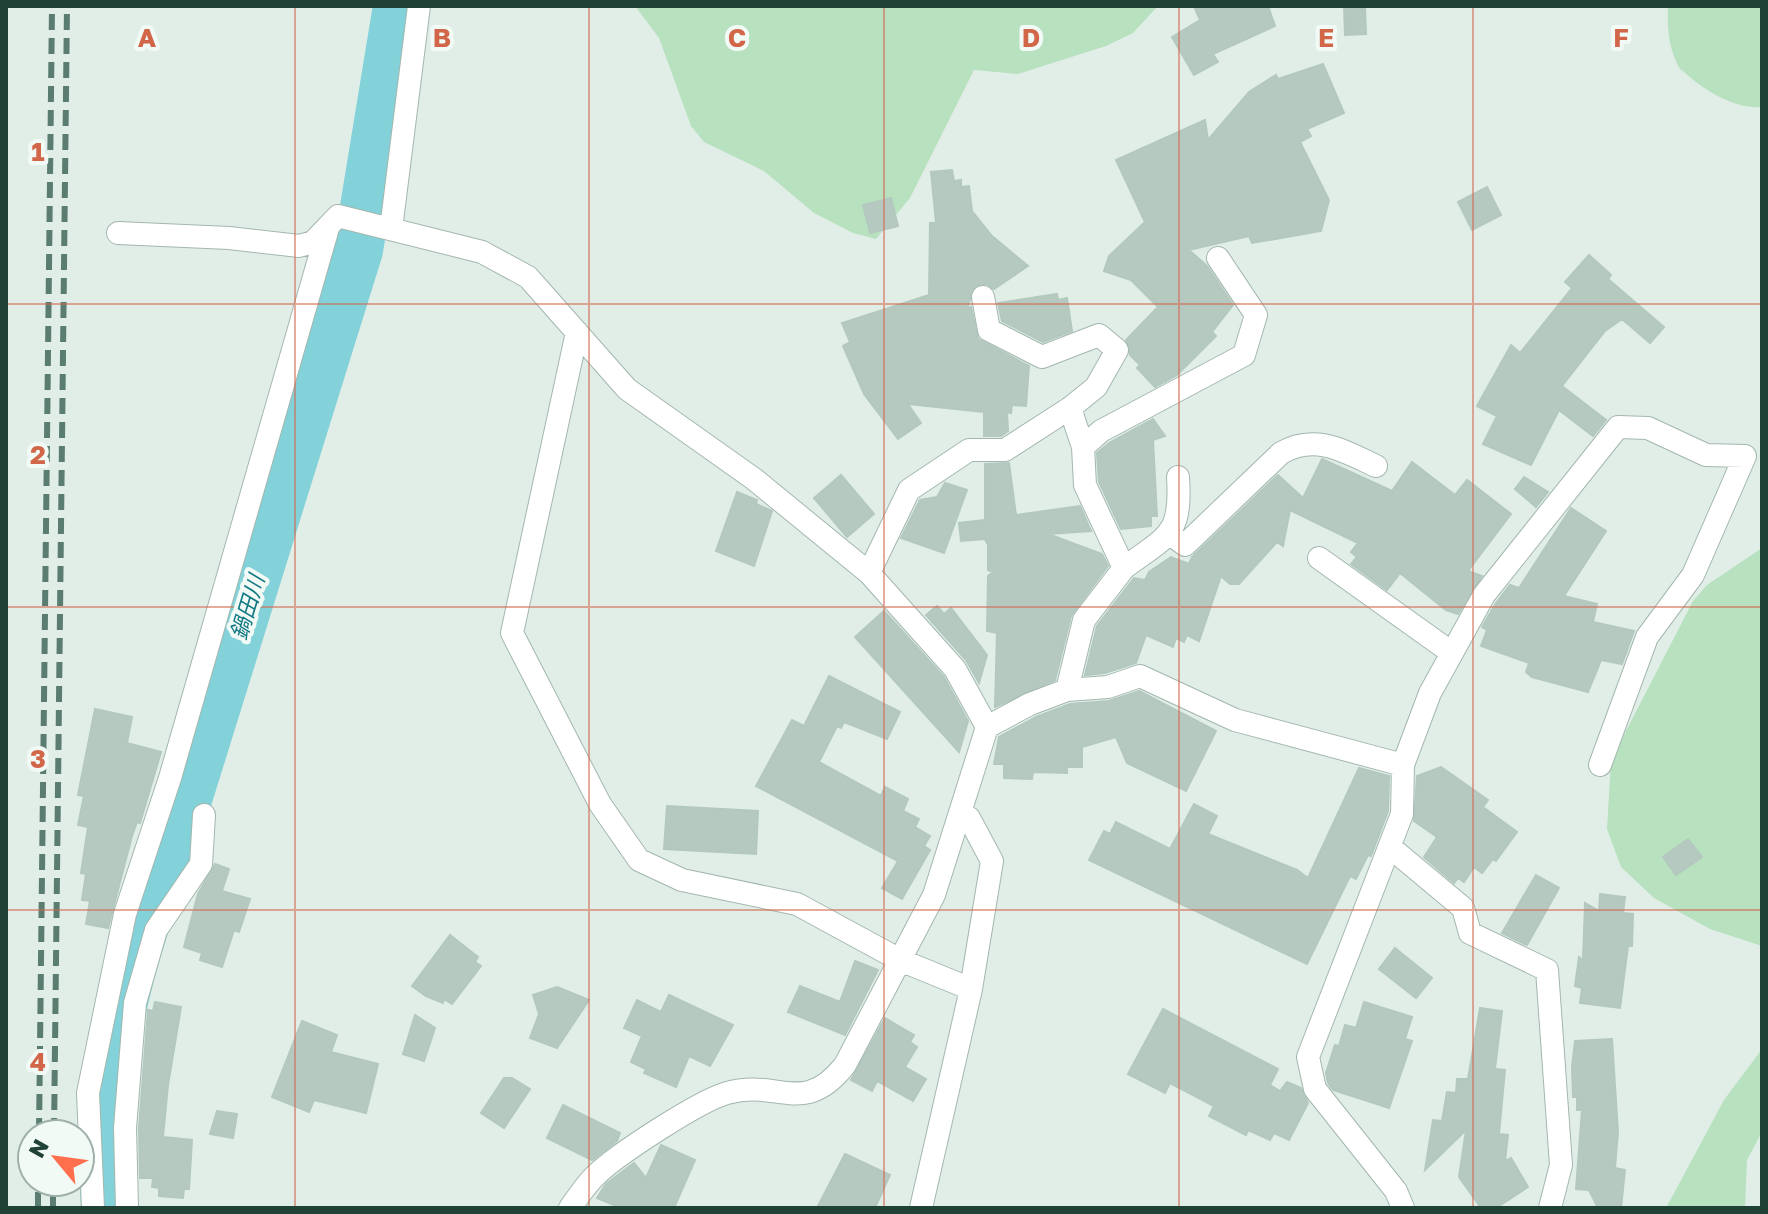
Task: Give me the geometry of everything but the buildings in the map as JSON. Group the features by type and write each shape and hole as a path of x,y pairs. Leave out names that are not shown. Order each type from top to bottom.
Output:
{"street":[{"path":"387,228 419,6"},
{"path":"333,221 387,228 482,252 528,277 627,389 754,479 869,573 955,669 987,727"},
{"path":"118,233 229,238 299,246 313,242 333,221"},
{"path":"93,1208 88,1093 125,914 170,778 333,221"},
{"path":"1083,447 1101,431 1244,355 1256,315 1218,258"},
{"path":"869,573 909,490 969,450 1005,450 1070,408 1096,387 1117,350 1099,335 1042,357 989,330 983,297"},
{"path":"577,332 512,633 600,804 639,860 682,880 797,904 900,960 971,989"},
{"path":"1070,408 1083,447 1085,485 1124,568"},
{"path":"1403,1208 1396,1191 1315,1089 1308,1057 1402,814 1403,765 1430,693 1484,595 1618,427 1648,428 1706,455 1745,456 1693,575 1647,637 1600,765"},
{"path":"1170,534 1185,545 1281,453 1296,444 1327,444 1376,466"},
{"path":"1067,690 1084,620 1124,568 1170,534 1180,510 1178,477"},
{"path":"1319,558 1452,653"},
{"path":"570,1208 596,1174 661,1129 727,1093 810,1093 827,1087 845,1065 934,895 987,727 1030,704 1067,690 1108,687 1140,676 1235,720 1403,765"},
{"path":"127,1208 125,1128 135,1003 156,930 201,864 204,815"},
{"path":"921,1208 971,989 992,861 969,818 959,817"},
{"path":"1390,847 1463,908 1470,933 1547,970 1561,1165 1550,1208"},
{"path":"91,1076 130,1073"}],"green space":[{"path":"635,6 1158,6 1133,33 1106,46 1018,74 974,70 910,198 876,239 853,233 814,213 764,171 704,142 691,126 659,38"},
{"path":"1668,6 1762,6 1762,107 1739,105 1717,96 1680,68 1684,76 1675,59 1670,42"},
{"path":"1762,548 1762,946 1710,929 1654,898 1621,867 1607,829 1611,760 1693,601 1707,585"},
{"path":"1762,1049 1762,1132 1747,1160 1745,1208 1666,1208 1724,1100"}],"waterway":[{"name":"鍋田川","path":"106,1208 106,1113 118,1022 141,934 173,844 358,250 398,6"}],"railway":[{"path":"39,1118 52,6"},
{"path":"54,1118 67,6"},
{"path":"38,1198 38,1208"},
{"path":"53,1198 53,1208"}]}
